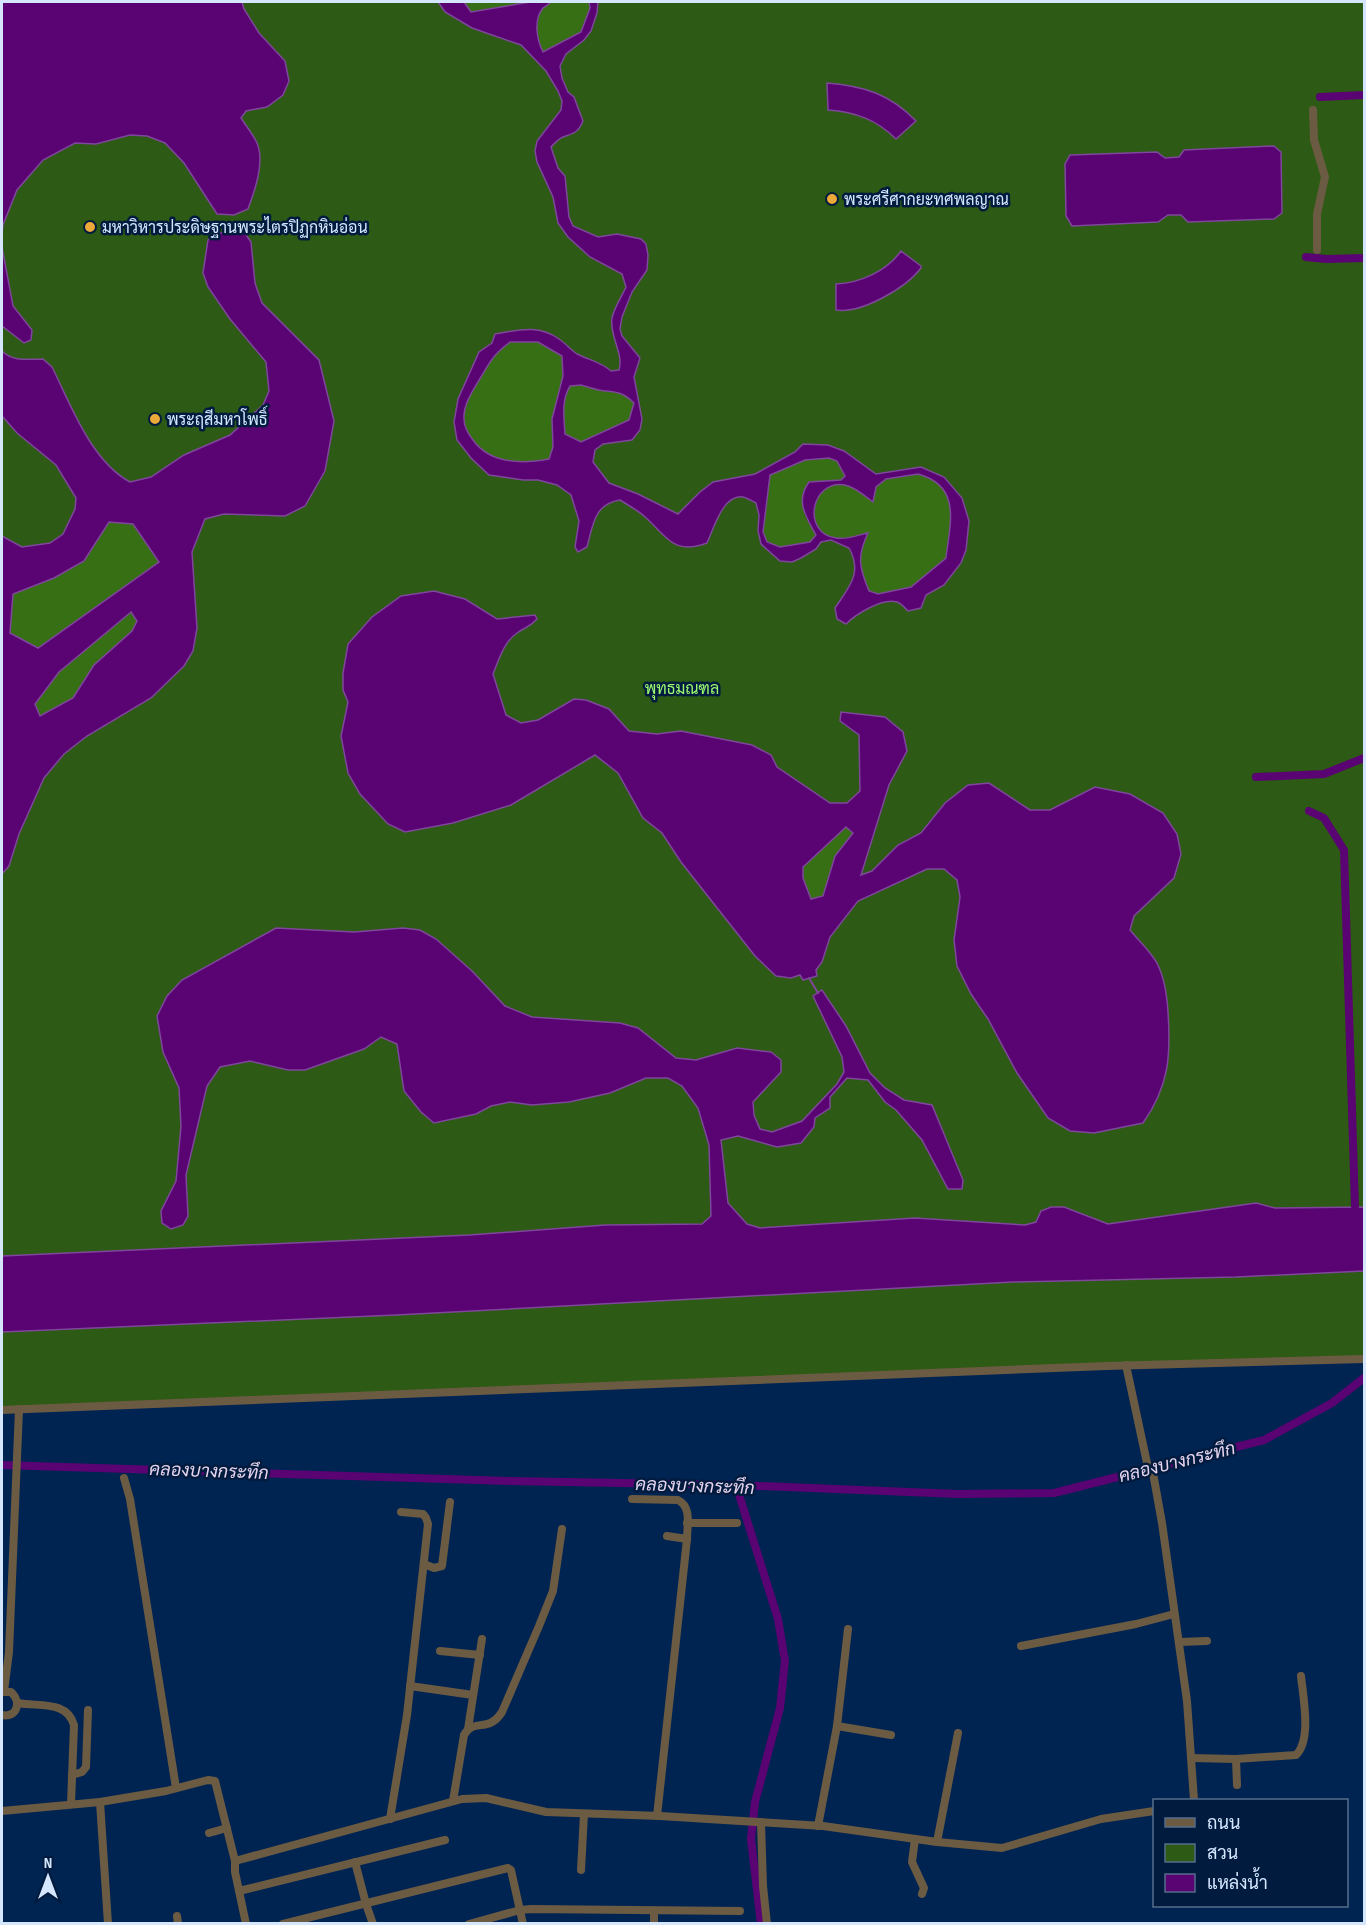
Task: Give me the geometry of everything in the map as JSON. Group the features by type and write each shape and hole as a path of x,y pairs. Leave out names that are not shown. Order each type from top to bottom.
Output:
{"street":[{"path":"1313,110 1314,140 1325,177 1317,214 1317,250"},
{"path":"2,1410 1126,1365 1365,1359"},
{"path":"1126,1365 1147,1463 1153,1473 1162,1523 1187,1701 1194,1799"},
{"path":"2,1715 13,1714 18,1702 10,1692 3,1692 9,1652 19,1409"},
{"path":"124,1478 132,1510 176,1788"},
{"path":"632,1499 678,1500 687,1508 687,1539 657,1816"},
{"path":"424,1564 434,1568 442,1566 450,1502"},
{"path":"390,1819 410,1686 428,1524 423,1514 401,1512"},
{"path":"687,1523 737,1523"},
{"path":"468,1729 497,1721 502,1712 553,1591 562,1529"},
{"path":"667,1536 687,1539"},
{"path":"1021,1646 1136,1624 1174,1614"},
{"path":"819,1826 837,1726 848,1629"},
{"path":"453,1801 464,1735 468,1729 482,1639"},
{"path":"1179,1642 1207,1641"},
{"path":"440,1651 480,1655"},
{"path":"1191,1758 1236,1759 1291,1756 1299,1752 1304,1742 1305,1718 1301,1676"},
{"path":"410,1686 473,1695"},
{"path":"18,1702 58,1707 72,1716 74,1725 71,1804"},
{"path":"72,1775 82,1772 86,1767 88,1710"},
{"path":"837,1726 891,1735"},
{"path":"937,1842 958,1733"},
{"path":"1236,1759 1237,1785"},
{"path":"2,1811 100,1802 208,1780 215,1781 246,1923"},
{"path":"234,1861 453,1801 486,1798 546,1812 819,1826 937,1842 1002,1848 1101,1819 1153,1811"},
{"path":"100,1802 108,1923"},
{"path":"581,1870 584,1814"},
{"path":"761,1822 767,1923"},
{"path":"209,1833 227,1828"},
{"path":"915,1839 912,1862 924,1888 922,1894"},
{"path":"238,1891 445,1840"},
{"path":"355,1862 373,1923"},
{"path":"283,1923 508,1868 511,1869 523,1923"},
{"path":"470,1923 520,1910 740,1911"},
{"path":"654,1911 654,1923"}],"green space":[{"name":"พุทธมณฑล","path":"2,2 1364,2 1364,1356 2,1411"},
{"path":"464,2 530,2 471,13"},
{"path":"551,2 589,2 590,8 581,32 543,52 539,42 537,24 543,8"},
{"path":"510,342 538,342 562,356 563,376 552,419 553,447 549,459 518,462 497,458 480,448 471,438 464,422 469,397 490,362"},
{"path":"581,385 628,397 634,403 630,420 581,443 565,434 565,398 570,386"},
{"path":"829,458 837,460 845,475 841,480 809,482 804,515 816,535 810,542 780,547 767,542 763,532 770,475 805,460"},
{"path":"918,474 942,487 947,497 951,519 947,558 911,587 878,594 869,591 861,562 862,549 868,533 847,538 835,538 824,534 817,526 814,507 824,490 833,485 845,485 873,501 876,487 886,479"},
{"path":"109,522 133,524 160,562 38,648 10,633 12,594 54,578 84,561"},
{"path":"131,612 137,621 132,631 94,665 73,698 40,716 35,704 59,672"},
{"path":"846,827 853,833 835,856 823,896 811,899 803,878 803,867"}],"water":[{"path":"2,2 242,2 259,33 285,61 289,81 283,95 267,107 246,111 241,118 257,143 260,159 258,176 248,209 234,215 217,214 184,163 165,143 147,136 130,135 96,144 75,143 43,160 17,190 3,225 2,235"},
{"path":"438,2 464,2 471,12 530,2 551,2 543,8 537,24 539,42 543,52 581,32 590,8 589,2 598,2 591,31 584,40 566,54 560,66 562,78 568,92 574,97 583,121 577,130 561,138 551,147 558,168 565,176 569,217 573,226 598,237 617,234 641,239 646,244 648,255 647,270 632,292 620,329 622,336 640,358 634,377 642,419 640,430 632,440 603,444 595,450 593,462 609,483 638,494 678,514 713,482 755,474 795,452 803,444 828,445 844,451 876,474 921,467 944,477 962,498 969,521 966,550 961,563 944,585 926,595 921,608 908,611 898,603 891,601 870,608 846,624 837,619 835,608 849,586 854,572 855,565 849,548 831,540 821,542 816,549 792,562 780,561 761,544 756,503 743,497 736,497 725,506 707,543 685,547 671,542 644,516 620,500 611,502 596,517 587,547 578,552 575,547 579,521 571,495 557,485 538,480 489,475 471,458 457,440 454,422 458,399 479,352 492,343 495,334 528,329 544,331 559,339 577,354 611,371 619,370 620,357 612,318 626,287 622,274 590,257 568,237 558,223 553,197 537,162 535,151 537,141 561,110 562,101 546,71 521,45 472,28 445,12","holes":["510,342 538,342 562,356 563,376 552,419 553,447 549,459 518,462 497,458 480,448 471,438 464,422 465,408 469,397 496,354","581,385 625,396 634,403 629,420 581,442 565,434 564,403 570,386","829,458 837,461 845,476 841,480 809,482 802,502 816,535 810,542 780,547 767,542 763,532 770,475 805,460","918,474 942,487 950,507 950,532 946,558 911,587 878,594 869,591 861,568 862,548 868,533 848,538 836,538 825,534 818,527 815,507 824,490 833,485 849,486 873,502 876,487 886,479"]},
{"path":"827,83 853,86 876,93 896,104 916,121 896,139 889,132 865,118 828,110"},
{"path":"1274,146 1281,152 1282,213 1274,219 1188,222 1181,215 1168,215 1158,222 1072,226 1066,216 1065,164 1070,155 1157,152 1165,158 1179,157 1184,150"},
{"path":"244,232 251,242 255,283 262,303 319,360 334,421 325,471 305,506 285,516 224,514 205,519 192,552 197,628 193,651 184,666 151,698 87,736 64,754 44,778 19,834 9,866 2,874 2,536 22,547 50,543 63,534 75,509 76,498 56,465 17,433 2,416 2,351 16,358 43,359 52,367 93,446 116,473 130,482 151,477 184,455 230,435 263,405 269,391 266,362 230,319 208,287 203,273 208,240 216,233","holes":["109,522 133,524 159,562 38,648 10,633 13,594 54,578 84,561","131,612 137,621 132,631 94,665 73,698 40,716 35,704 59,672"]},
{"path":"2,247 13,306 32,330 31,340 24,343 2,326"},
{"path":"901,251 921,266 914,276 894,291 870,304 858,308 836,310 836,284 872,275 881,270"},
{"path":"434,591 465,599 497,619 535,615 537,619 534,622 509,641 502,651 493,674 506,715 521,723 538,720 574,699 586,700 609,709 629,731 657,734 681,731 752,745 771,755 777,767 830,803 847,803 860,791 859,735 840,721 841,712 885,717 903,732 907,751 889,785 861,875 872,871 898,845 921,833 945,803 968,785 989,783 1030,810 1050,810 1095,787 1130,794 1163,813 1177,834 1181,854 1174,878 1134,916 1130,930 1157,963 1165,987 1168,1012 1169,1043 1166,1070 1158,1096 1143,1123 1094,1133 1070,1131 1048,1118 1017,1073 957,966 954,940 960,897 957,880 944,869 927,869 858,901 830,937 822,962 816,970 817,976 803,980 800,975 791,978 776,976 755,956 681,862 662,833 643,818 618,773 595,755 511,805 453,823 405,832 388,824 360,794 348,773 341,736 348,702 343,690 343,673 348,644 372,617 401,596","holes":["846,827 853,833 835,856 823,896 811,899 803,878 803,867"]},
{"path":"276,928 354,932 403,928 420,930 436,939 472,971 505,1006 532,1017 620,1023 638,1028 676,1058 696,1060 737,1048 771,1052 781,1060 781,1072 753,1102 754,1115 760,1129 772,1132 802,1121 837,1084 844,1072 842,1057 813,996 822,990 846,1026 870,1073 885,1088 904,1100 932,1105 963,1180 962,1189 948,1189 922,1140 896,1110 885,1102 868,1080 847,1078 830,1097 830,1108 815,1118 814,1127 801,1143 777,1147 738,1136 721,1140 728,1203 747,1224 760,1228 915,1218 1025,1225 1036,1222 1041,1211 1051,1207 1064,1207 1108,1224 1256,1203 1275,1208 1364,1207 1364,1271 1236,1277 1013,1282 396,1315 2,1332 2,1256 469,1235 605,1225 702,1224 711,1216 709,1145 698,1108 682,1086 668,1078 646,1078 610,1093 569,1102 532,1105 510,1102 491,1106 476,1114 434,1123 421,1112 404,1091 397,1044 381,1037 364,1049 305,1070 288,1070 250,1061 220,1067 207,1086 186,1175 188,1216 183,1225 171,1229 162,1223 161,1211 176,1181 181,1126 179,1088 163,1052 157,1016 167,996 182,980"}],"waterway":[{"path":"1320,97 1364,95"},
{"path":"1306,257 1364,258"},
{"path":"1256,777 1324,774 1364,758"},
{"path":"1309,811 1324,818 1344,850 1355,1207"},
{"path":"809,978 818,993"},
{"name":"คลองบางกระทึก","path":"2,1465 509,1481 736,1485 958,1494 1054,1493 1264,1440 1332,1403 1364,1378"},
{"path":"736,1485 778,1619 785,1661 780,1708 755,1802 751,1839 761,1924"}],"place":[{"name":"พระศรีศากยะทศพลญาณ","path":"832,199"},
{"name":"มหาวิหารประดิษฐานพระไตรปิฏกหินอ่อน","path":"90,227"},
{"name":"พระฤสีมหาโพธิ์","path":"155,419"}]}
